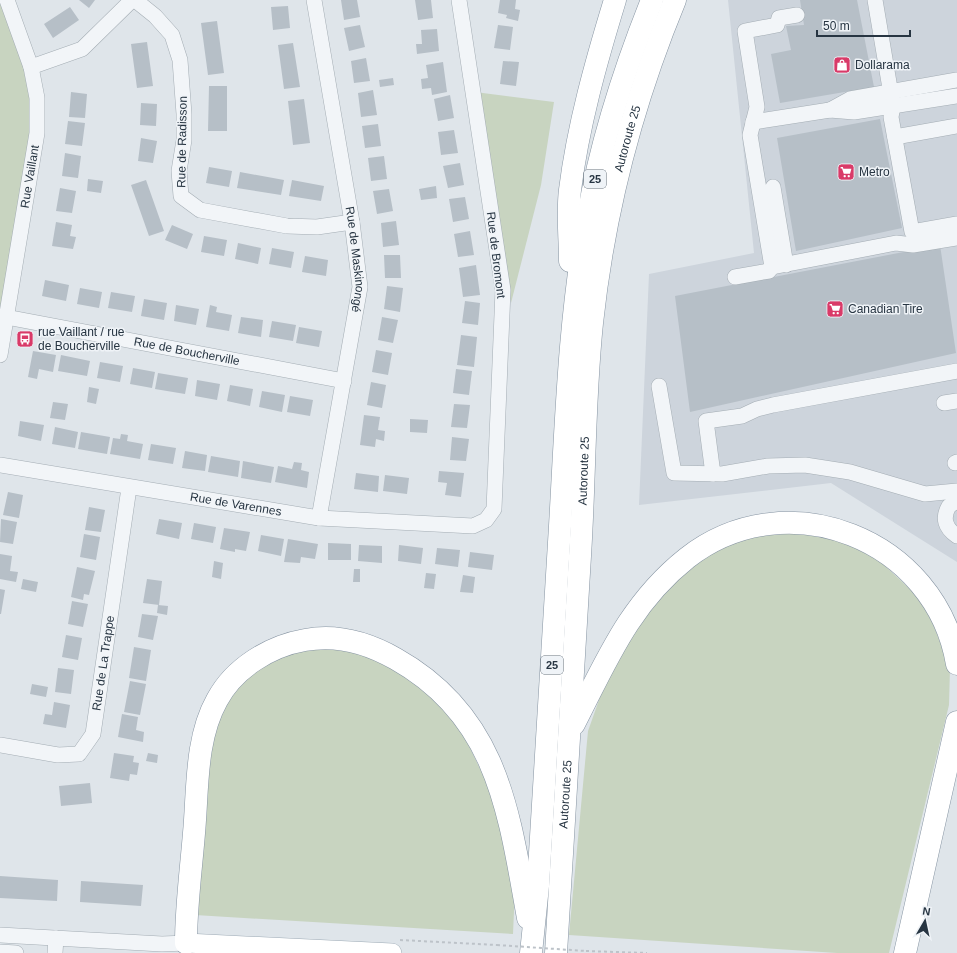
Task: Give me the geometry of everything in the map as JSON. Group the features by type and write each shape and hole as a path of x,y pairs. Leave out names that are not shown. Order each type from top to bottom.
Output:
{"highway":[{"path":"570,366 570,192 580,133 592,82 615,0"},
{"name":"Autoroute 25","path":"532,945 538,886 570,366 581,257 597,169 626,68 652,0"},
{"name":"Autoroute 25","path":"556,953 590,341 600,257 612,192 632,118 656,46 676,0"},
{"path":"569,732 612,647 627,623 652,591 687,558 707,545 727,535 761,525 798,523 832,528 857,537 887,553 916,579 938,609 952,641 957,664"},
{"path":"183,950 201,754 204,734 212,709 225,687 235,676 254,661 288,644 323,637 345,639 368,646 399,661 439,691 454,705 468,724 489,760 504,797 515,842 532,945"},
{"path":"905,953 957,722"}],"main road":[{"path":"183,950 392,953"}],"street":[{"name":"Rue Vaillant","path":"0,355 37,133 37,98 31,67 7,0"},
{"path":"31,67 82,49 132,0"},
{"name":"Rue de Radisson","path":"135,0 155,16 172,35 180,60 184,114 184,140 180,171 181,196 200,210 287,226 317,227 352,222"},
{"name":"Rue de Maskinongé","path":"314,0 352,222 360,287 320,518"},
{"path":"875,0 892,99 891,117 912,232"},
{"name":"Rue de Bromont","path":"462,3 503,290 494,509 486,520 473,526"},
{"path":"779,266 750,135 757,107 745,31 777,25 780,18 797,15"},
{"path":"753,122 830,110 854,112 892,99 956,83"},
{"path":"892,99 901,106 957,96"},
{"path":"895,137 957,126"},
{"path":"773,186 779,266"},
{"path":"896,243 912,232 957,224"},
{"path":"735,277 769,272 779,266 896,243 913,245 957,238"},
{"name":"Rue de Boucherville","path":"6,317 344,381"},
{"path":"713,474 706,421 742,416 757,408 773,404 957,371"},
{"path":"659,386 674,473 713,474 774,466 804,465 850,472 926,494 957,491"},
{"name":"Rue de Varennes","path":"0,465 130,488 320,518 473,526"},
{"name":"Rue de La Trappe","path":"0,745 58,755 79,754 93,734 130,488"},
{"path":"957,501 949,506 945,520 946,526 957,536"},
{"path":"0,935 56,946 162,944 183,950"},
{"path":"0,952 16,953"}],"path":[{"path":"497,945 586,951 647,953"}],"shaded area":[{"path":"728,0 957,0 957,562 831,483 639,505 649,274 754,253"}],"green space":[{"path":"0,0 37,98 0,355"},
{"path":"475,92 554,102 541,185 511,303"},
{"path":"798,533 834,540 869,551 925,603 950,668 949,705 889,953 837,953 569,935 588,731 605,683 632,634 664,591 698,562 731,543 758,536"},
{"path":"348,647 417,680 462,731 491,792 515,889 513,934 195,915 212,742 222,710 234,690 255,669 294,649"}],"building":[{"path":"79,0 95,0 89,8"},
{"path":"341,0 357,0 360,17 344,20"},
{"path":"415,0 431,0 433,18 418,20"},
{"path":"500,0 516,0 515,9 520,10 518,21 506,18 507,15 498,13"},
{"path":"800,0 857,0 874,87 780,103 771,54 791,50 786,26 804,25"},
{"path":"288,6 290,28 273,30 271,7"},
{"path":"70,7 79,20 53,38 44,24"},
{"path":"217,21 224,73 208,75 201,23"},
{"path":"360,25 365,47 349,51 344,28"},
{"path":"498,25 513,27 510,50 494,48"},
{"path":"437,29 439,51 417,54 416,44 422,44 421,30"},
{"path":"147,42 153,86 137,88 131,44"},
{"path":"293,43 300,87 284,89 278,45"},
{"path":"366,58 370,81 354,83 351,61"},
{"path":"503,61 519,62 516,86 500,84"},
{"path":"443,62 447,92 432,95 431,88 422,89 421,79 428,78 426,65"},
{"path":"393,78 394,85 380,87 379,80"},
{"path":"209,86 227,86 227,131 208,131"},
{"path":"373,90 377,115 361,117 358,93"},
{"path":"71,92 87,94 85,118 69,117"},
{"path":"450,95 454,118 438,121 434,99"},
{"path":"304,99 310,143 293,145 288,101"},
{"path":"141,103 157,104 156,126 140,125"},
{"path":"880,119 902,228 796,251 777,138"},
{"path":"68,121 85,123 82,146 65,144"},
{"path":"378,124 381,146 365,148 362,126"},
{"path":"454,130 458,153 441,155 438,132"},
{"path":"141,138 157,141 153,163 138,161"},
{"path":"65,153 81,156 78,178 62,176"},
{"path":"384,156 387,179 371,181 368,158"},
{"path":"460,163 464,185 448,188 443,166"},
{"path":"209,167 232,171 229,187 206,183"},
{"path":"240,172 284,180 281,195 237,188"},
{"path":"88,179 103,181 101,193 87,191"},
{"path":"146,180 164,231 149,236 131,185"},
{"path":"292,180 324,186 321,201 289,196"},
{"path":"436,186 437,198 421,200 419,189"},
{"path":"60,188 76,191 72,213 56,211"},
{"path":"389,189 393,211 377,214 373,191"},
{"path":"465,197 469,219 453,222 449,199"},
{"path":"396,221 399,245 383,247 381,223"},
{"path":"56,222 72,225 70,236 76,237 73,249 52,246"},
{"path":"172,225 193,234 187,249 165,240"},
{"path":"470,231 474,255 458,257 454,234"},
{"path":"204,236 227,240 224,256 201,252"},
{"path":"238,243 261,248 258,264 235,259"},
{"path":"940,245 956,353 690,412 675,296"},
{"path":"272,248 294,252 291,268 269,264"},
{"path":"384,255 400,255 401,278 385,278"},
{"path":"305,256 328,260 326,276 302,272"},
{"path":"476,265 480,295 463,297 459,268"},
{"path":"45,280 69,285 66,301 42,296"},
{"path":"387,286 403,288 400,312 384,309"},
{"path":"80,288 102,292 99,308 77,304"},
{"path":"111,292 135,296 132,312 108,308"},
{"path":"144,299 167,303 164,320 141,316"},
{"path":"465,301 480,303 478,325 462,323"},
{"path":"176,305 199,309 196,325 174,321"},
{"path":"210,305 217,307 216,312 232,315 229,331 206,327"},
{"path":"241,317 263,320 261,337 238,333"},
{"path":"382,317 398,320 393,343 378,340"},
{"path":"272,321 296,325 293,341 269,337"},
{"path":"299,327 322,331 319,347 296,343"},
{"path":"461,335 477,337 474,367 457,365"},
{"path":"376,350 392,353 388,375 372,372"},
{"path":"33,351 56,355 53,372 39,369 37,379 28,377"},
{"path":"61,355 90,361 87,376 58,371"},
{"path":"100,362 123,366 120,382 97,378"},
{"path":"133,368 155,372 152,388 130,384"},
{"path":"456,369 472,371 469,395 453,393"},
{"path":"158,373 188,378 185,394 155,389"},
{"path":"197,380 220,384 217,400 195,396"},
{"path":"371,382 386,385 382,408 367,405"},
{"path":"230,385 253,389 250,406 227,401"},
{"path":"89,387 99,389 96,404 87,402"},
{"path":"262,391 285,395 282,412 259,407"},
{"path":"290,396 313,400 310,416 287,412"},
{"path":"53,402 68,404 65,420 50,418"},
{"path":"454,404 470,405 467,428 451,427"},
{"path":"364,415 380,417 378,430 385,431 384,441 376,439 375,447 360,445"},
{"path":"410,419 428,420 427,433 410,432"},
{"path":"20,421 44,425 41,441 18,436"},
{"path":"55,427 78,432 75,448 52,444"},
{"path":"81,432 110,437 107,454 78,449"},
{"path":"121,434 128,435 127,441 143,444 140,459 110,454 113,438 120,439"},
{"path":"452,437 469,439 466,461 450,460"},
{"path":"151,444 176,448 173,464 148,460"},
{"path":"185,451 207,455 205,471 182,468"},
{"path":"211,456 240,461 238,477 208,472"},
{"path":"243,461 274,467 271,483 241,478"},
{"path":"294,462 302,463 301,470 309,472 307,488 275,482 278,466 292,469"},
{"path":"439,471 464,473 461,497 445,495 447,483 438,482"},
{"path":"356,473 379,476 378,492 354,489"},
{"path":"385,475 409,478 407,494 383,491"},
{"path":"8,492 23,495 19,518 3,515"},
{"path":"89,507 105,510 101,532 85,530"},
{"path":"1,519 17,522 13,544 0,542"},
{"path":"159,519 182,523 179,539 156,534"},
{"path":"194,523 216,527 213,543 191,539"},
{"path":"224,528 250,532 246,551 235,549 235,552 220,549"},
{"path":"84,534 100,537 96,560 80,557"},
{"path":"261,535 284,539 281,556 258,551"},
{"path":"288,539 318,544 315,559 301,557 300,563 284,562"},
{"path":"328,543 351,544 351,560 328,560"},
{"path":"359,545 382,546 382,563 358,561"},
{"path":"399,545 423,548 421,564 398,561"},
{"path":"437,548 460,550 458,567 435,564"},
{"path":"470,552 494,555 492,570 468,567"},
{"path":"0,554 12,556 10,571 18,572 16,582 0,579"},
{"path":"214,561 223,563 221,579 212,577"},
{"path":"77,567 95,571 89,595 84,594 83,600 71,597"},
{"path":"354,569 360,569 360,582 353,582"},
{"path":"426,573 436,574 434,589 424,588"},
{"path":"463,575 475,577 473,593 460,592"},
{"path":"23,579 38,582 36,592 21,589"},
{"path":"147,579 162,581 159,605 143,603"},
{"path":"0,589 5,590 1,614 0,614"},
{"path":"72,601 88,604 83,627 68,624"},
{"path":"158,605 168,606 167,615 157,613"},
{"path":"142,614 158,616 153,640 138,637"},
{"path":"66,635 82,638 78,660 62,657"},
{"path":"134,647 151,650 146,681 129,678"},
{"path":"58,668 74,670 71,694 55,692"},
{"path":"130,681 146,684 140,715 124,712"},
{"path":"32,684 48,687 46,697 30,694"},
{"path":"54,702 70,705 66,728 43,724 45,714 52,715"},
{"path":"122,714 138,717 136,730 144,732 143,742 118,737"},
{"path":"114,753 134,756 133,762 139,763 137,775 130,774 129,781 110,778"},
{"path":"148,753 158,755 157,763 146,761"},
{"path":"90,783 92,803 61,806 59,786"},
{"path":"0,876 58,880 57,901 0,898"},
{"path":"81,881 143,885 141,906 80,902"}],"place":[{"name":"Dollarama","path":"842,65"},
{"name":"Metro","path":"846,172"},
{"name":"Canadian Tire","path":"835,309"},
{"name":"rue Vaillant / rue de Boucherville","path":"25,339"}]}
